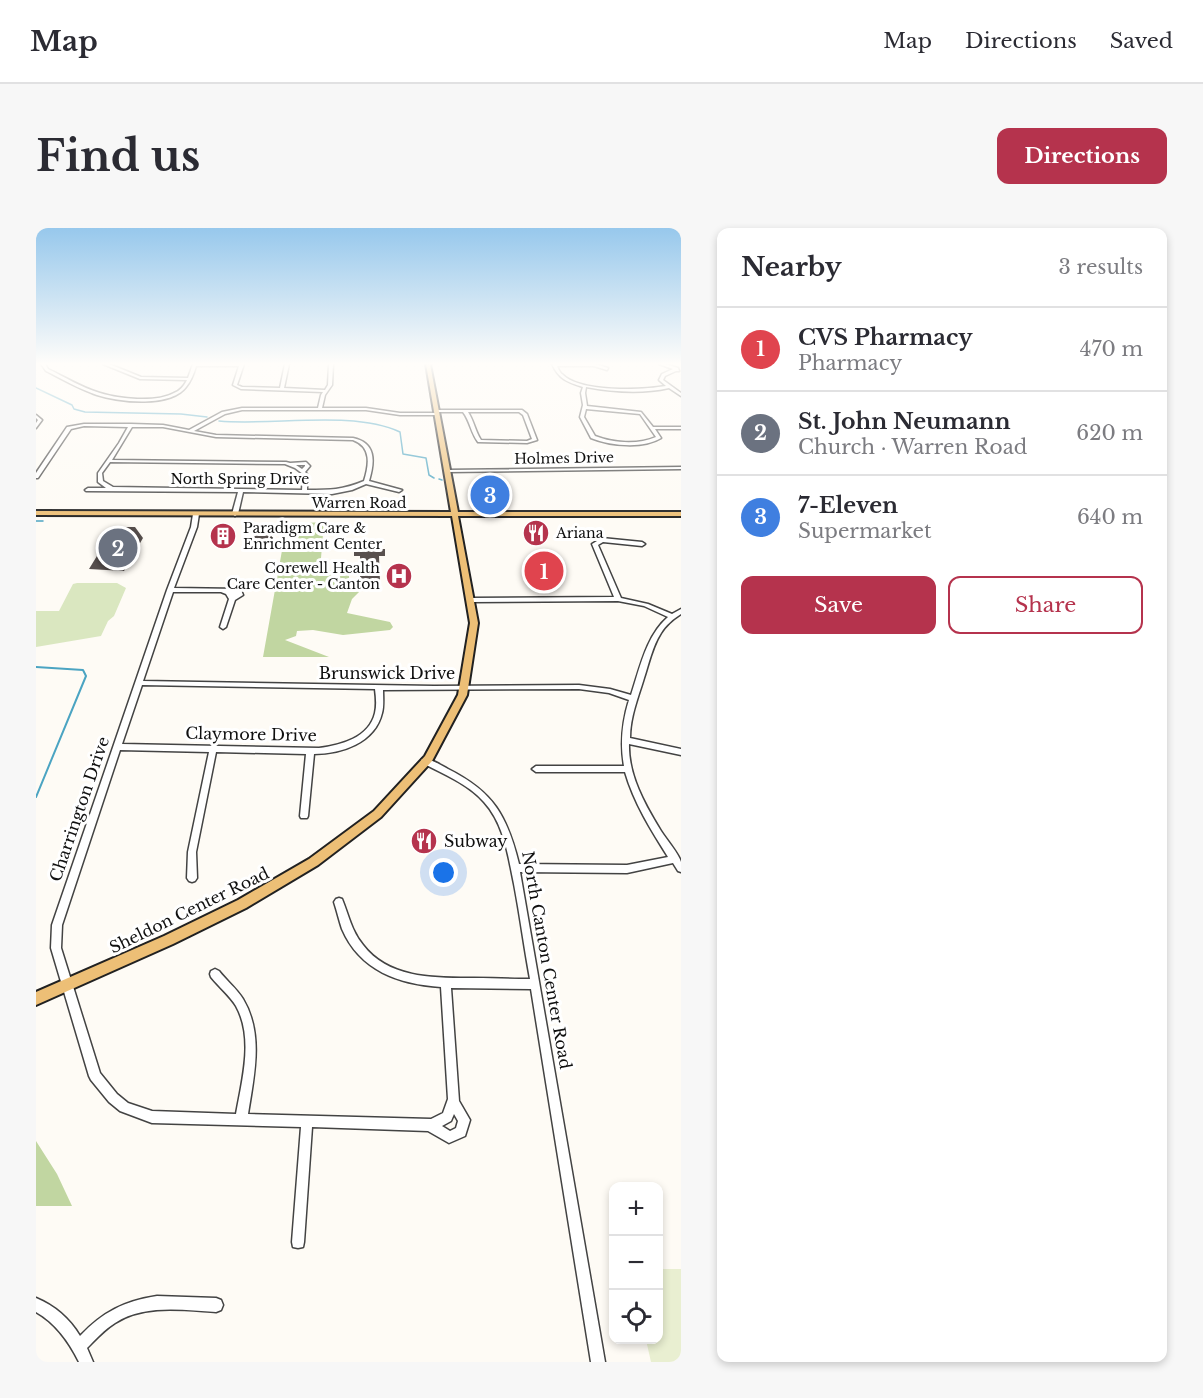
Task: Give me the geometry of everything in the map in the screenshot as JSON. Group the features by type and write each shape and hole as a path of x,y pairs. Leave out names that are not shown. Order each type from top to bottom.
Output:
{"main road":[{"path":"425,761 448,725 465,687 474,643 471,600 438,417"},
{"name":"Warren Road","path":"36,513 681,514"},
{"name":"Sheldon Center Road","path":"36,999 234,909 295,875 375,816 403,788 425,761"}],"street":[{"path":"36,427 38,417"},
{"path":"190,431 217,417"},
{"path":"470,417 473,439 484,442 535,441 526,417"},
{"path":"582,417 593,437 592,442 665,442 645,417"},
{"path":"36,477 66,432 80,425 170,426 216,436 338,437 358,441 369,450 369,475 366,482 399,490"},
{"path":"102,483 100,474 131,426"},
{"path":"654,428 681,428"},
{"path":"652,442 659,436"},
{"path":"109,461 306,463 308,466 303,471 306,476 304,491"},
{"name":"Holmes Drive","path":"448,471 681,468"},
{"name":"North Spring Drive","path":"112,489 102,483 88,487 87,490 344,491 366,482"},
{"path":"235,514 241,491"},
{"name":"Charrington Drive","path":"196,514 196,520 138,683 57,925 56,948 90,1066 100,1085 113,1098 134,1112 152,1117 430,1125 447,1117 453,1102"},
{"path":"618,599 596,544 602,540 642,544"},
{"path":"171,590 224,590 231,594 232,599 223,627"},
{"path":"471,600 618,599 646,605 672,616"},
{"path":"515,868 627,869 678,864 640,803 628,769 625,740 634,699 654,638 660,627 681,610"},
{"name":"Brunswick Drive","path":"138,683 379,687 585,687 610,691 634,699"},
{"name":"Claymore Drive","path":"117,747 310,751 343,747 367,733 378,716 379,687"},
{"path":"625,740 681,752"},
{"path":"192,878 192,852 213,749"},
{"path":"304,816 310,751"},
{"name":"North Canton Center Road","path":"425,761 466,781 489,800 505,828 515,868 598,1362"},
{"path":"536,769 628,769"},
{"path":"339,902 348,932 360,950 376,964 396,976 410,980 535,984"},
{"path":"214,974 239,1003 249,1031 250,1057 241,1120"},
{"path":"446,982 453,1102"},
{"name":"Charrington Drive","path":"430,1125 449,1137 461,1132 464,1120 453,1102"},
{"path":"298,1242 307,1122"},
{"path":"79,1346 105,1321 133,1306 157,1302 216,1305"},
{"path":"36,1305 57,1318 79,1346 86,1362"}],"green space":[{"path":"324,522 320,570 349,571 349,581 361,590 352,599 347,613 390,622 393,627 390,630 343,635 313,630 297,631 296,636 285,640 329,657 263,657 286,528 305,523"},
{"path":"117,583 126,588 114,616 108,621 101,636 36,647 36,611 59,611 73,584"},
{"path":"36,1141 57,1174 72,1206 36,1206"},
{"path":"663,1269 681,1269 681,1362 651,1362 647,1344 663,1344"}],"building":[{"path":"126,527 135,527 143,538 124,571 89,569 100,551 97,542"},
{"name":"Paradigm Care & Enrichment Center","path":"213,531 236,532 234,540 211,540"},
{"path":"260,532 272,534 271,542 267,542 266,548 255,547 256,542 252,542 254,534"},
{"path":"354,540 372,540 372,544 378,544 381,549 385,549 385,556 379,556 380,582 360,582 360,556 354,556"}],"waterway":[{"path":"219,421 336,420 381,425 400,432 403,454 426,458 429,475 434,478"},
{"path":"36,521 43,521"},
{"path":"280,572 345,572"},
{"path":"36,667 83,670 86,676 36,797"}],"place":[{"name":"7-Eleven","path":"490,495"},
{"name":"Ariana","path":"536,533"},
{"name":"Paradigm Care & Enrichment Center","path":"223,536"},
{"name":"St. John Neumann","path":"118,548"},
{"name":"CVS Pharmacy","path":"544,571"},
{"name":"Corewell Health Care Center - Canton","path":"399,576"},
{"name":"Subway","path":"424,841"}]}
